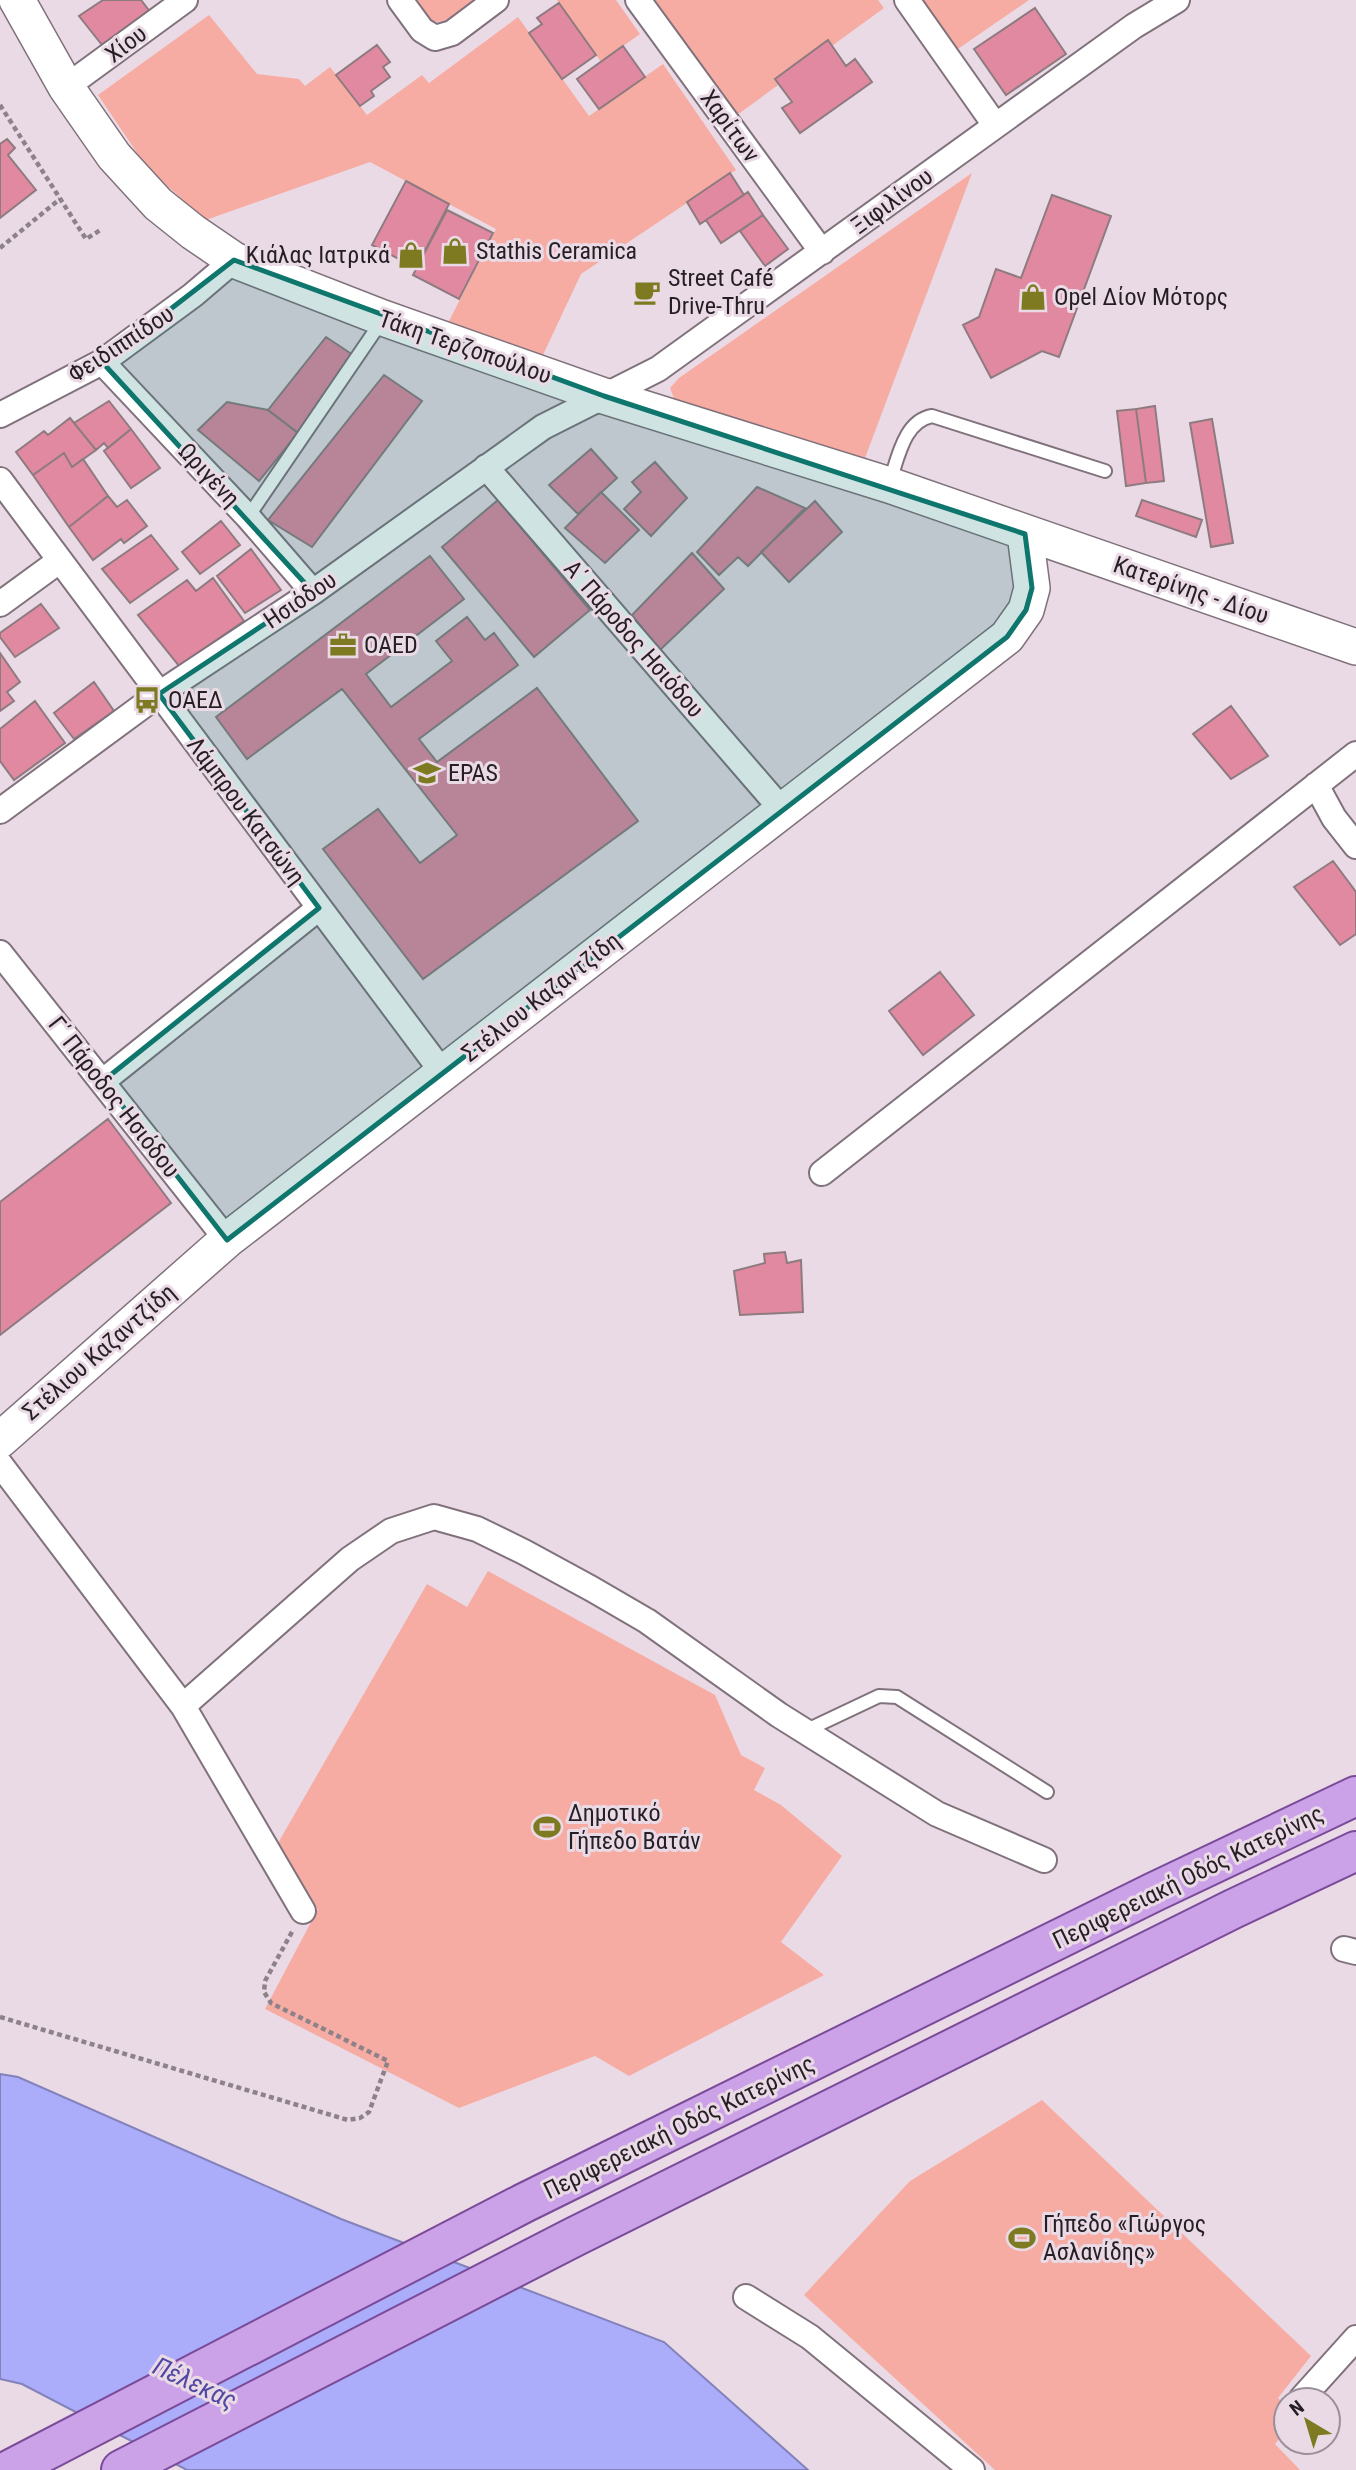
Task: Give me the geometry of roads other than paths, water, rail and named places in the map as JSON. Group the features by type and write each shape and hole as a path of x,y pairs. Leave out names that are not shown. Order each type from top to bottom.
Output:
{"main road":[{"name":"Τάκη Τερζοπούλου","path":"17,0 66,87 114,156 158,205 234,260 383,318 604,396 889,485 1025,534"},
{"name":"Στέλιου Καζαντζίδη","path":"0,1440 227,1241 1007,637 1026,610 1032,588 1025,534"},
{"name":"Κατερίνης - Δίου","path":"1025,534 1356,647"},
{"name":"Περιφερειακή Οδός Κατερίνης","path":"17,2466 524,2203 1141,1898 1356,1796"},
{"name":"Περιφερειακή Οδός Κατερίνης","path":"121,2470 574,2237 1233,1909 1356,1851"}],"street":[{"name":"Χίου","path":"66,87 185,0"},
{"path":"400,0 422,30 435,38 452,33 496,0"},
{"name":"Χαρίτων","path":"638,0 822,251"},
{"path":"907,0 995,125"},
{"name":"Ξιφιλίνου","path":"604,396 658,369 995,125 1134,26 1176,0"},
{"name":"Φειδιππίδου","path":"0,415 102,362 193,295 234,260"},
{"name":"Ωριγένη","path":"102,362 248,517 313,592"},
{"name":"Ησιόδου","path":"4,801 313,592 543,427 604,396"},
{"name":"Α΄ Πάροδος Ησιόδου","path":"486,467 783,811"},
{"name":"Λάμπρου Κατσώνη","path":"0,480 443,1073"},
{"path":"0,604 59,561"},
{"path":"822,1172 1356,754"},
{"path":"1316,785 1334,818 1356,846"},
{"path":"103,1081 318,908"},
{"name":"Γ΄ Πάροδος Ησιόδου","path":"0,953 227,1241"},
{"path":"0,1464 183,1706 303,1911"},
{"path":"183,1706 350,1559 391,1531 433,1517 477,1529 603,1595 647,1621 804,1731 937,1814 1044,1860"},
{"path":"746,2297 810,2337 972,2470"},
{"path":"1313,2386 1356,2338"}],"lane":[{"path":"248,517 383,318"},
{"path":"889,485 901,448 913,425 922,418 932,416 1105,471"},
{"path":"804,1731 879,1696 897,1697 1047,1792"}],"water":[{"name":"Πέλεκας","path":"0,2074 18,2077 341,2219 664,2342 808,2470 187,2470 22,2384 0,2379"}],"place":[{"name":"Stathis Ceramica","path":"455,251"},
{"name":"Κιάλας Ιατρικά","path":"411,255"},
{"name":"Street Café Drive-Thru","path":"647,292"},
{"name":"Opel Δίον Μότορς","path":"1033,297"},
{"name":"OAED","path":"343,645"},
{"name":"ΟΑΕΔ","path":"147,700"},
{"name":"EPAS","path":"427,773"},
{"name":"Δημοτικό Γήπεδο Βατάν","path":"547,1827"},
{"name":"Γήπεδο «Γιώργος Ασλανίδης»","path":"1022,2238"}]}
